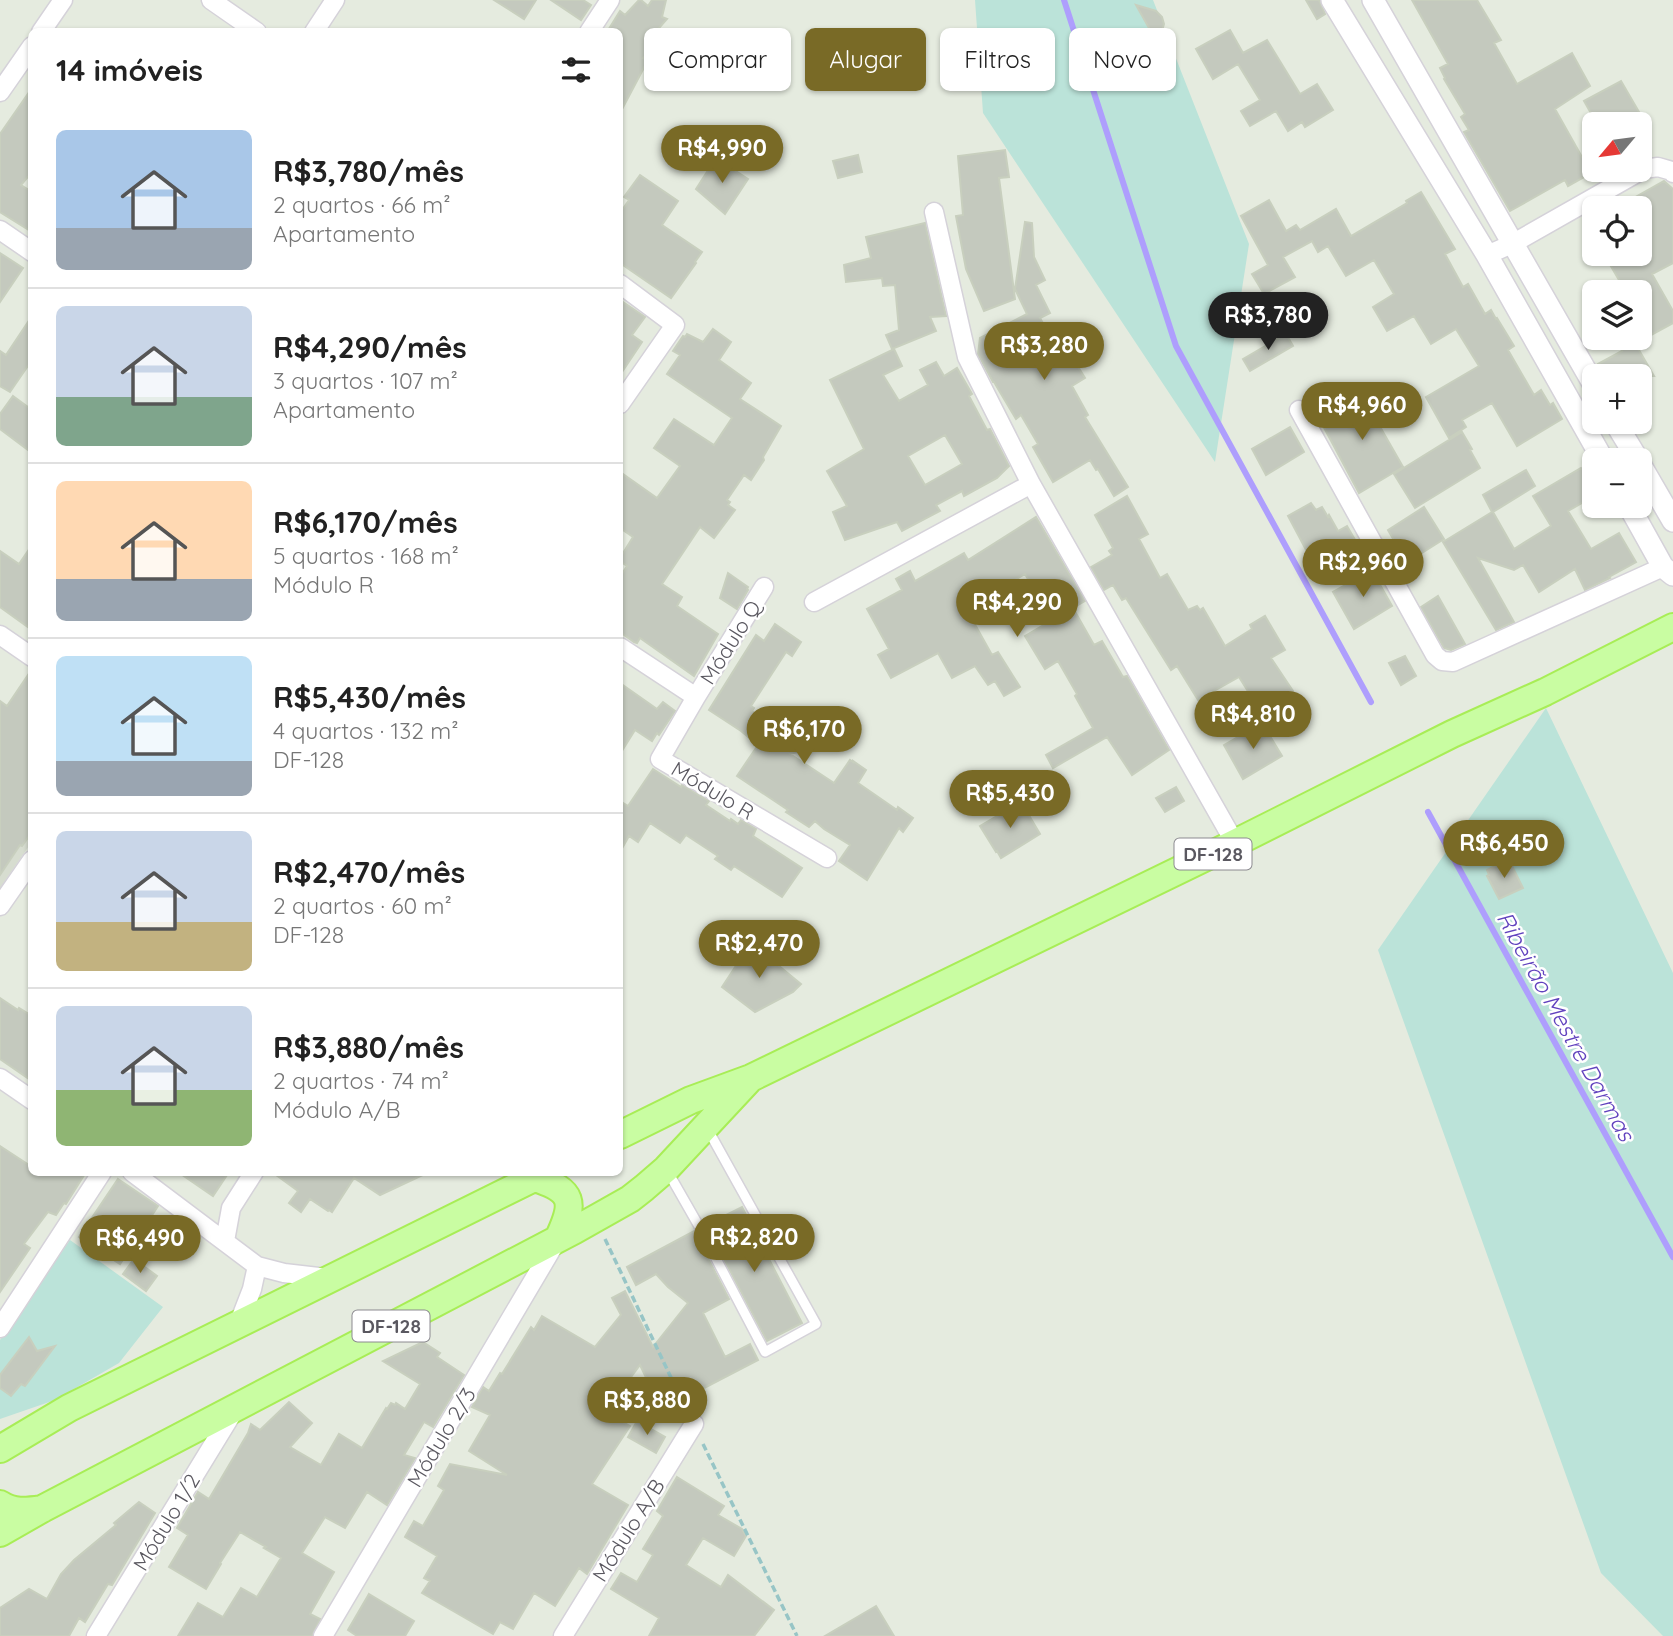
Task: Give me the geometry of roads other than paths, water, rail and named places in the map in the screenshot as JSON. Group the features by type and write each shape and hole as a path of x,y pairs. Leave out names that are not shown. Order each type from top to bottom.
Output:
{"main road":[{"name":"DF-128","path":"623,1134 691,1100 751,1078 1236,843 1440,740 1545,692 1673,627"},
{"name":"DF-128","path":"0,1533 630,1199 666,1169 751,1078"},
{"path":"0,1449 12,1434 538,1176"},
{"path":"541,1176 564,1192 570,1205 559,1237"},
{"path":"0,1504 20,1511 42,1509"}],"street":[{"path":"44,28 63,0"},
{"path":"211,0 251,28"},
{"path":"317,28 335,0"},
{"path":"592,28 610,0"},
{"path":"1332,0 1488,255 1596,448"},
{"path":"1373,0 1582,364"},
{"path":"0,92 28,52"},
{"path":"1377,73 1405,57"},
{"path":"1488,255 1644,169 1658,167 1672,170 1673,173"},
{"path":"934,212 967,357 1031,484 1236,843"},
{"path":"0,230 28,249"},
{"path":"623,286 675,325 623,400"},
{"path":"1299,410 1435,655 1442,661 1453,662 1668,571 1636,518"},
{"path":"814,602 1031,484"},
{"path":"1652,486 1673,521"},
{"name":"Módulo Q","path":"696,697 764,587"},
{"path":"0,635 28,654"},
{"path":"623,649 696,697"},
{"name":"Módulo R","path":"696,697 660,759 827,858"},
{"path":"0,906 28,866"},
{"path":"0,1078 28,1097"},
{"path":"0,1328 99,1176"},
{"path":"137,1176 257,1266 295,1275 332,1278"},
{"path":"225,1241 231,1208 251,1176"},
{"name":"Módulo 2/3","path":"323,1636 559,1237"},
{"path":"238,1325 252,1289 257,1266"},
{"name":"Módulo 1/2","path":"96,1636 235,1409"},
{"name":"Módulo A/B","path":"563,1636 694,1424"}],"lane":[{"path":"666,1169 765,1352 816,1324 706,1127"}],"waterway":[{"name":"Ribeirão Mestre Darmas","path":"1064,0 1176,346 1371,702"},
{"name":"Ribeirão Mestre Darmas","path":"1428,812 1673,1257"}]}
